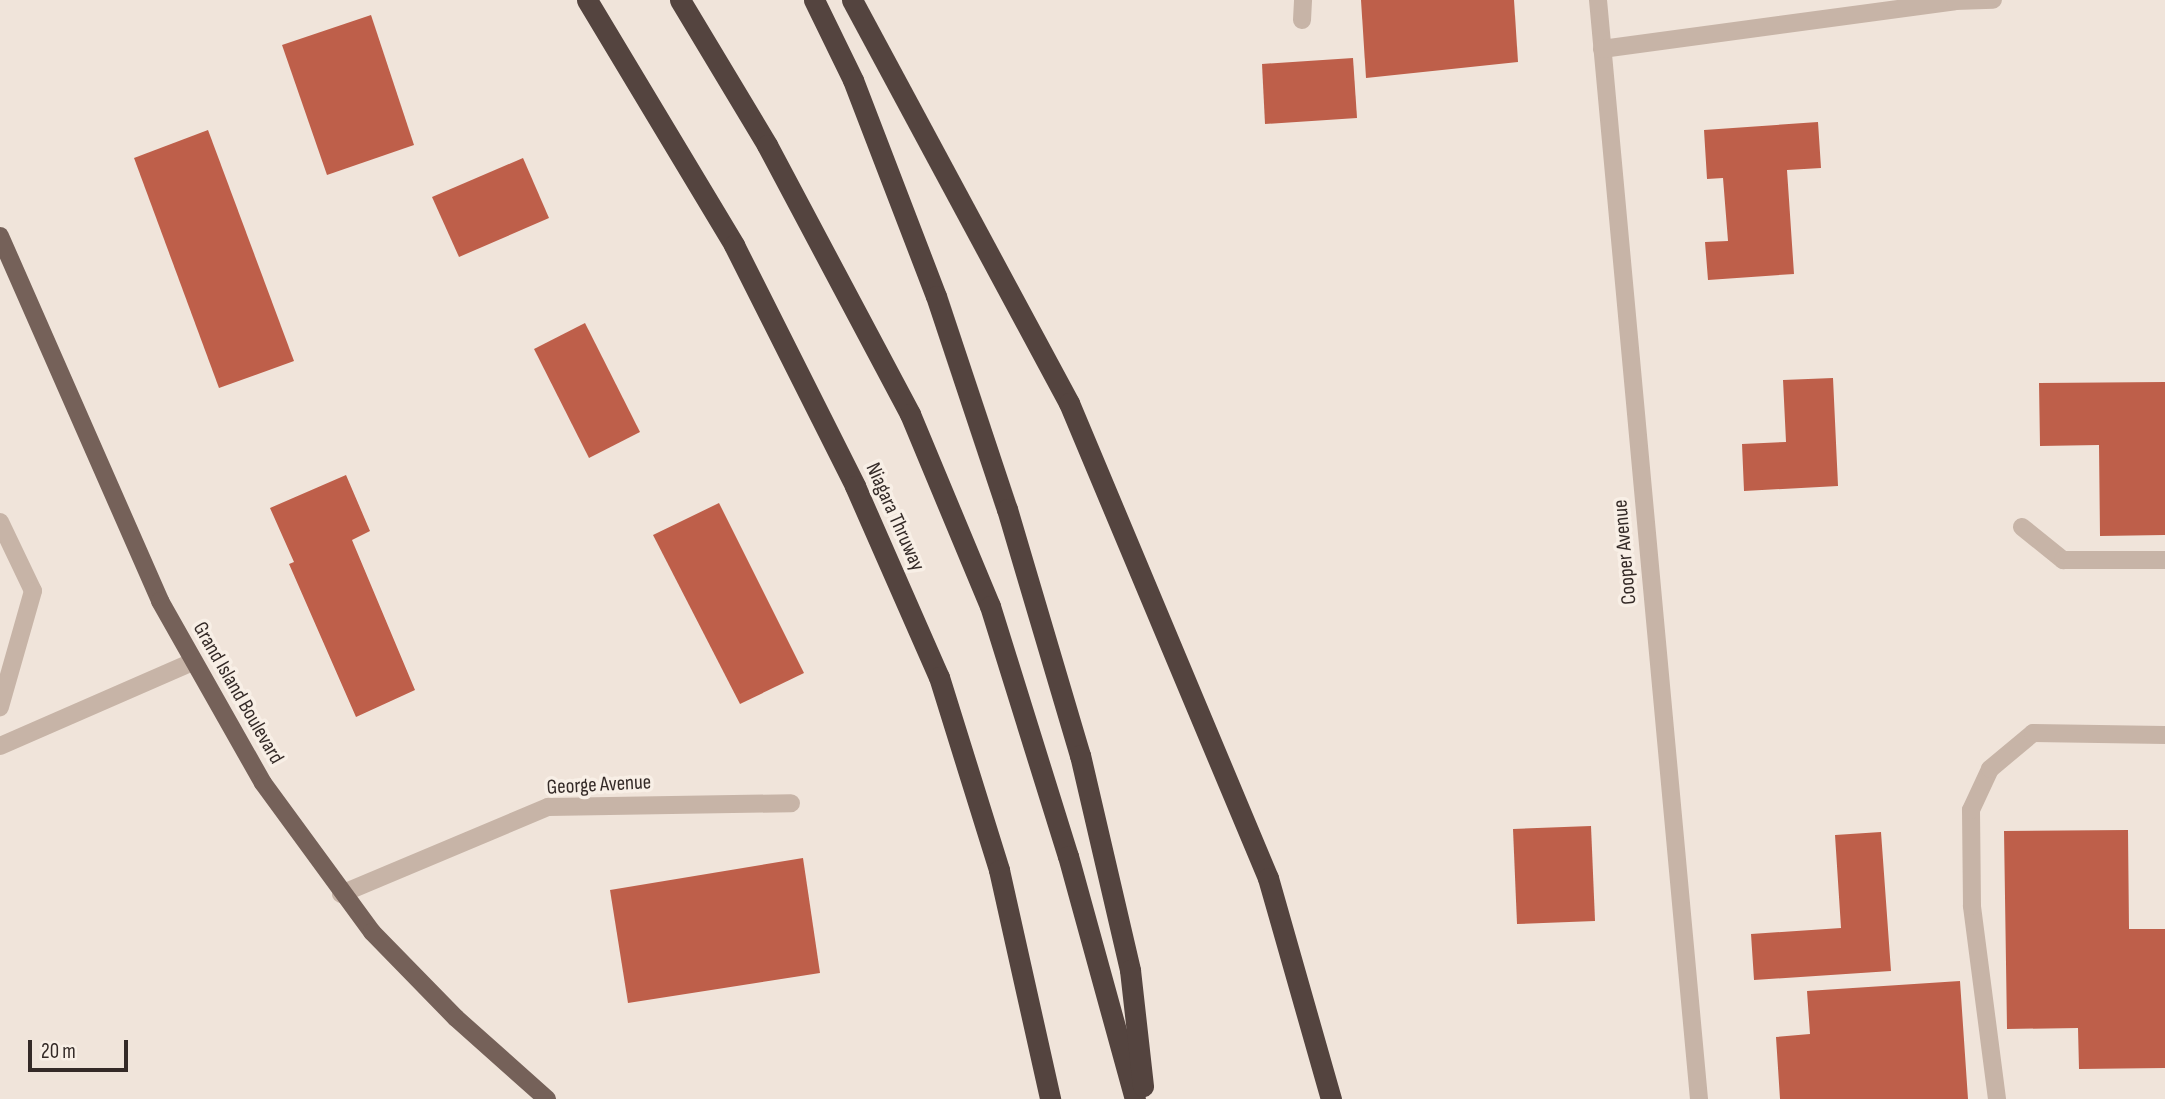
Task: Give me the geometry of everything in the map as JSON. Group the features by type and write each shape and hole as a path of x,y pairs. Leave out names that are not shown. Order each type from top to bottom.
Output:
{"highway":[{"name":"Niagara Thruway","path":"586,0 734,244 855,486 939,677 999,870 1050,1099"},
{"path":"680,0 767,145 910,414 984,593 1068,856 1135,1099"},
{"path":"814,0 853,80 936,296 1007,509 1080,755 1130,970 1144,1099"},
{"path":"852,0 1069,403 1269,878 1331,1099"}],"main road":[{"name":"Grand Island Boulevard","path":"0,236 192,662 263,783 341,894 407,971 547,1099"}],"street":[{"path":"1303,0 1303,20"},
{"name":"Cooper Avenue","path":"1598,0 1699,1099"},
{"path":"1602,48 1955,1 1993,0"},
{"path":"0,522 33,591 0,707"},
{"path":"2022,527 2063,561 2165,560"},
{"path":"0,746 192,662"},
{"path":"1997,1099 1972,906 1971,810 1990,769 2033,733 2165,734"},
{"name":"George Avenue","path":"341,894 548,807 791,803"}],"building":[{"path":"1361,0 1514,0 1518,62 1366,78"},
{"path":"371,15 414,145 327,175 282,45"},
{"path":"1353,58 1357,118 1265,124 1262,64"},
{"path":"1818,122 1821,168 1787,170 1794,274 1708,280 1705,242 1728,241 1723,178 1707,179 1704,130"},
{"path":"208,130 294,361 219,388 134,158"},
{"path":"523,158 549,218 459,257 432,197"},
{"path":"585,323 640,432 589,458 534,349"},
{"path":"1833,378 1838,486 1744,491 1742,444 1786,442 1783,380"},
{"path":"2165,382 2165,535 2100,536 2099,445 2040,446 2039,383"},
{"path":"346,475 370,531 352,540 415,690 356,717 289,564 294,562 270,508"},
{"path":"719,503 804,673 740,704 653,535"},
{"path":"1591,826 1595,921 1517,924 1513,829"},
{"path":"2128,830 2129,929 2165,929 2165,1068 2079,1069 2078,1028 2007,1029 2004,831"},
{"path":"1881,832 1891,971 1754,980 1751,934 1841,928 1835,835"},
{"path":"803,858 820,973 628,1003 610,890"},
{"path":"1960,981 1968,1099 1780,1099 1776,1037 1810,1034 1807,991"}]}
